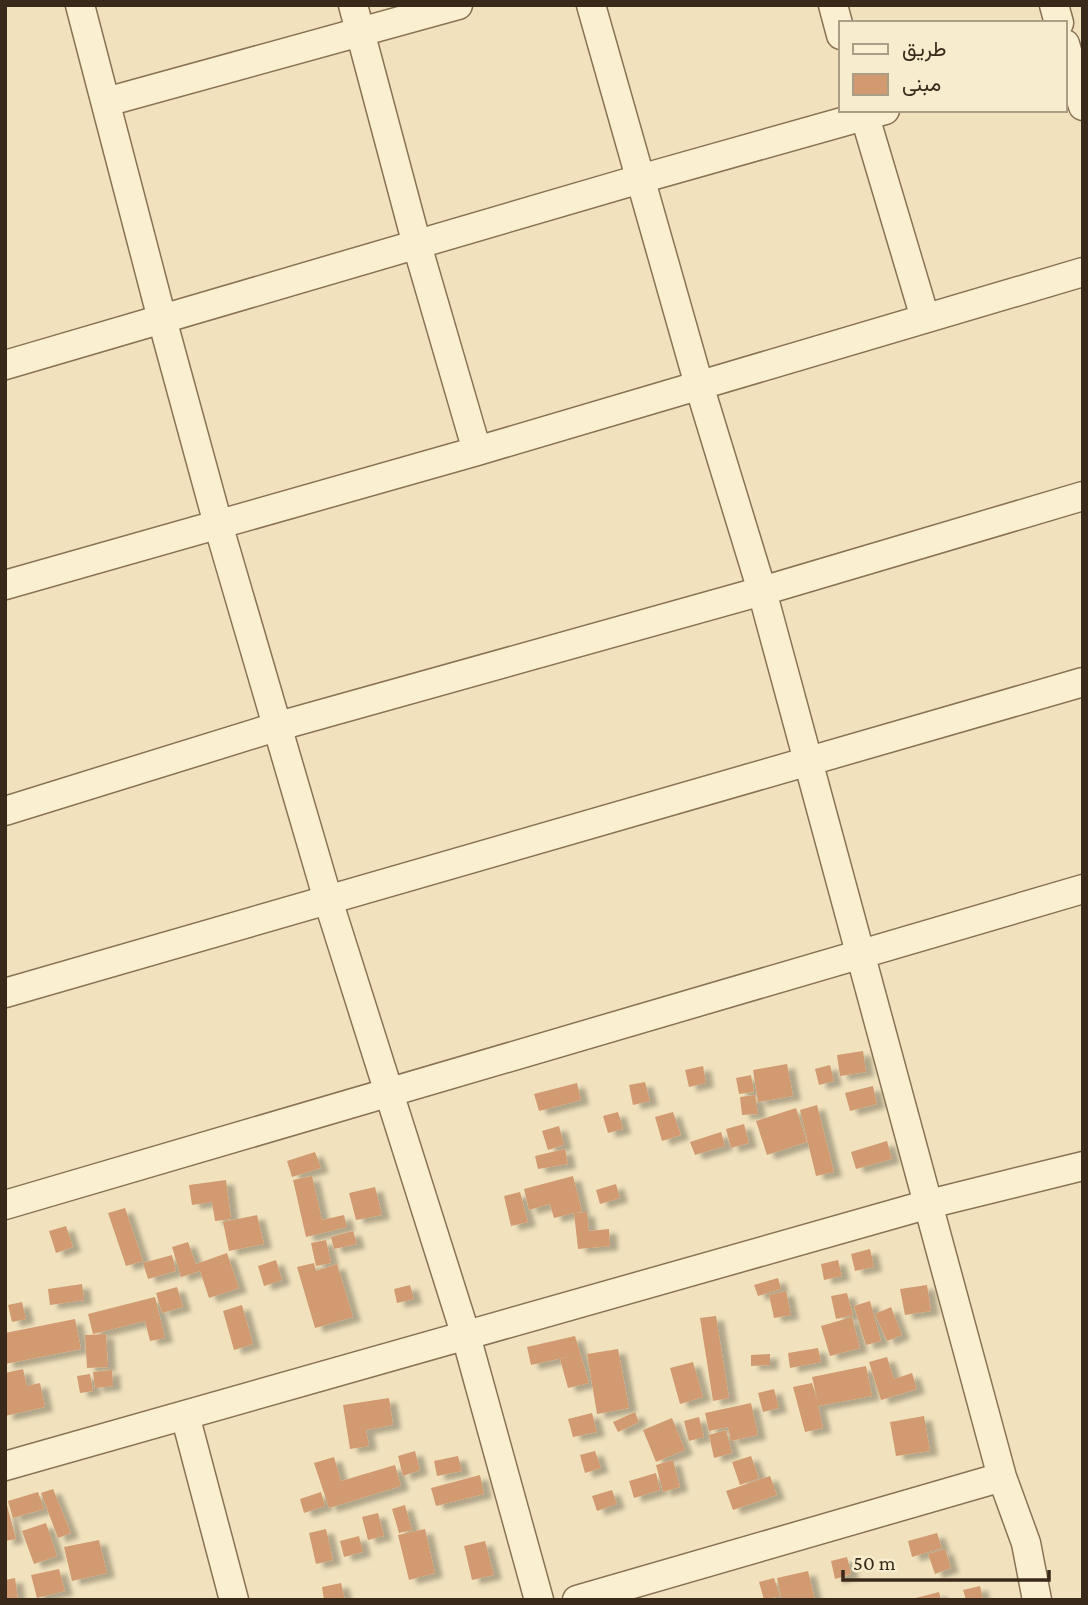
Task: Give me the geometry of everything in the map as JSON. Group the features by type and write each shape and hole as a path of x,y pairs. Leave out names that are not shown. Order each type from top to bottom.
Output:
{"street":[{"path":"80,5 218,524 328,900 466,1336 539,1600"},
{"path":"353,5 417,246 477,451"},
{"path":"106,102 458,5"},
{"path":"591,5 699,385 762,591 1002,1477 1026,1543 1037,1600"},
{"path":"833,5 839,28"},
{"path":"1070,51 1083,106"},
{"path":"5,365 871,112 925,318"},
{"path":"5,585 477,451 1083,272"},
{"path":"5,811 279,726 762,591 1083,496"},
{"path":"5,993 1083,682"},
{"path":"5,1205 1083,889"},
{"path":"5,1466 929,1204 1083,1166"},
{"path":"185,1415 234,1600"},
{"path":"577,1600 1002,1477"}],"building":[{"path":"863,1051 866,1072 840,1076 837,1055"},
{"path":"787,1064 793,1096 758,1102 753,1070"},
{"path":"830,1065 834,1081 819,1085 815,1069"},
{"path":"703,1066 706,1083 689,1087 685,1070"},
{"path":"751,1075 754,1092 739,1094 736,1078"},
{"path":"645,1082 650,1101 633,1105 629,1085"},
{"path":"577,1083 581,1100 539,1111 534,1094"},
{"path":"873,1086 877,1104 850,1111 845,1093"},
{"path":"755,1095 758,1114 742,1115 740,1097"},
{"path":"817,1105 834,1172 816,1176 800,1110"},
{"path":"796,1108 807,1142 767,1155 756,1121"},
{"path":"618,1112 623,1129 608,1133 603,1116"},
{"path":"673,1112 681,1135 662,1141 655,1117"},
{"path":"744,1124 749,1143 731,1148 726,1129"},
{"path":"559,1126 564,1145 548,1150 542,1131"},
{"path":"721,1132 725,1146 695,1155 690,1142"},
{"path":"887,1141 892,1159 856,1169 851,1152"},
{"path":"565,1149 568,1164 538,1169 535,1156"},
{"path":"315,1152 321,1168 292,1177 287,1161"},
{"path":"312,1176 322,1220 344,1215 347,1227 306,1237 293,1180"},
{"path":"573,1176 582,1211 576,1213 587,1212 589,1231 609,1229 610,1246 578,1249 574,1213 554,1218 550,1204 529,1210 524,1189"},
{"path":"226,1180 231,1219 215,1221 212,1202 192,1205 189,1185"},
{"path":"616,1184 620,1198 600,1204 596,1190"},
{"path":"375,1187 382,1215 356,1220 349,1193"},
{"path":"520,1192 528,1222 511,1226 504,1196"},
{"path":"125,1208 143,1261 126,1266 108,1213"},
{"path":"257,1215 264,1244 229,1251 223,1222"},
{"path":"66,1226 73,1247 56,1253 49,1231"},
{"path":"353,1231 357,1244 334,1249 331,1237"},
{"path":"326,1240 331,1263 316,1266 311,1243"},
{"path":"188,1242 196,1264 227,1253 239,1288 209,1298 200,1271 181,1277 172,1247"},
{"path":"870,1249 874,1267 855,1271 851,1254"},
{"path":"172,1255 176,1271 148,1279 143,1263"},
{"path":"276,1260 282,1280 264,1286 258,1266"},
{"path":"838,1260 842,1276 824,1280 821,1264"},
{"path":"314,1263 316,1271 337,1264 353,1317 315,1328 297,1267"},
{"path":"778,1278 781,1289 758,1296 754,1285"},
{"path":"82,1284 84,1300 50,1305 48,1289"},
{"path":"410,1285 414,1299 397,1303 394,1289"},
{"path":"927,1285 931,1311 905,1315 900,1289"},
{"path":"177,1287 183,1307 162,1313 156,1293"},
{"path":"786,1291 791,1315 774,1318 769,1295"},
{"path":"847,1293 853,1315 836,1319 831,1296"},
{"path":"155,1297 165,1338 150,1341 145,1321 93,1334 88,1314"},
{"path":"870,1301 881,1341 866,1345 854,1306"},
{"path":"22,1302 26,1319 12,1322 8,1305"},
{"path":"242,1305 253,1344 234,1350 223,1311"},
{"path":"891,1307 902,1335 887,1341 875,1314"},
{"path":"716,1316 729,1398 713,1401 700,1318"},
{"path":"852,1317 860,1348 830,1356 821,1326"},
{"path":"75,1319 81,1349 5,1364 5,1333"},
{"path":"106,1334 108,1367 87,1368 85,1335"},
{"path":"575,1336 589,1383 568,1388 560,1359 572,1356 531,1365 527,1347"},
{"path":"818,1348 821,1362 790,1368 788,1353"},
{"path":"618,1349 629,1408 597,1414 587,1354"},
{"path":"770,1354 770,1365 751,1366 751,1355"},
{"path":"887,1357 894,1379 912,1373 917,1389 881,1400 869,1362"},
{"path":"693,1362 703,1397 680,1404 670,1368"},
{"path":"866,1366 872,1396 818,1406 823,1428 805,1432 793,1387 812,1383 818,1403 812,1377"},
{"path":"23,1369 27,1386 40,1383 45,1407 5,1416 5,1373"},
{"path":"112,1370 113,1386 95,1388 93,1372"},
{"path":"90,1374 93,1391 80,1393 77,1376"},
{"path":"774,1389 779,1408 763,1412 758,1393"},
{"path":"389,1398 393,1425 366,1430 369,1446 350,1449 343,1405"},
{"path":"751,1403 758,1435 731,1441 728,1427 709,1431 705,1413"},
{"path":"635,1412 639,1422 618,1432 613,1422"},
{"path":"592,1413 597,1432 573,1437 568,1419"},
{"path":"924,1416 930,1451 896,1456 890,1422"},
{"path":"699,1417 704,1437 689,1441 684,1421"},
{"path":"672,1418 685,1450 656,1462 643,1430"},
{"path":"726,1430 732,1453 714,1458 709,1435"},
{"path":"415,1451 420,1470 403,1476 398,1456"},
{"path":"595,1451 601,1468 585,1473 580,1455"},
{"path":"458,1456 462,1471 437,1476 434,1461"},
{"path":"751,1456 759,1478 740,1485 732,1462"},
{"path":"334,1457 341,1481 395,1465 401,1486 329,1508 314,1463"},
{"path":"673,1460 680,1487 663,1492 656,1465"},
{"path":"656,1473 660,1490 634,1498 629,1481"},
{"path":"480,1475 484,1494 436,1506 431,1488"},
{"path":"770,1476 777,1495 733,1510 726,1491"},
{"path":"53,1489 71,1533 58,1538 41,1493"},
{"path":"612,1490 617,1504 597,1511 592,1496"},
{"path":"38,1492 44,1509 13,1518 8,1501"},
{"path":"321,1492 325,1506 304,1513 300,1499"},
{"path":"5,1498 16,1539 5,1541"},
{"path":"405,1505 412,1530 399,1533 392,1509"},
{"path":"378,1513 384,1536 368,1540 362,1517"},
{"path":"46,1523 57,1556 34,1564 22,1531"},
{"path":"326,1529 333,1560 316,1564 309,1533"},
{"path":"425,1529 435,1573 409,1580 398,1535"},
{"path":"937,1533 942,1548 912,1557 908,1541"},
{"path":"359,1536 363,1552 344,1557 340,1541"},
{"path":"99,1540 107,1573 72,1581 64,1547"},
{"path":"485,1541 494,1575 472,1580 464,1546"},
{"path":"945,1549 951,1568 935,1574 928,1554"},
{"path":"847,1557 851,1574 835,1579 831,1561"},
{"path":"59,1569 65,1591 37,1598 31,1575"},
{"path":"808,1571 815,1600 782,1600 777,1578"},
{"path":"15,1578 18,1600 5,1600 5,1580"},
{"path":"774,1578 780,1596 764,1600 759,1582"},
{"path":"341,1583 345,1600 324,1600 322,1587"},
{"path":"980,1586 983,1600 966,1600 963,1590"},
{"path":"939,1592 941,1600 912,1600 912,1599"}]}
